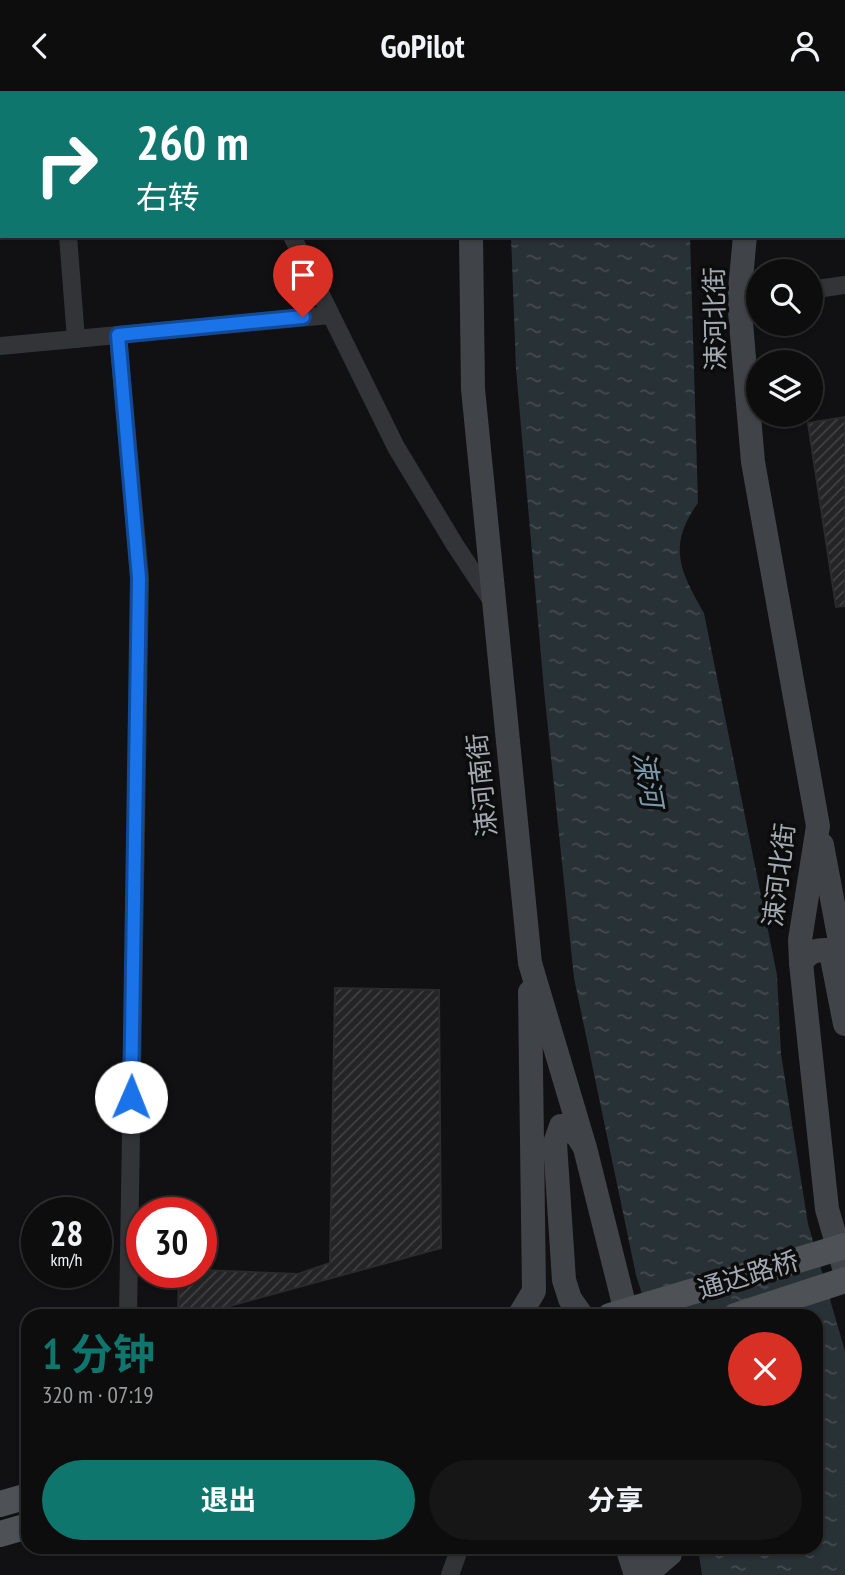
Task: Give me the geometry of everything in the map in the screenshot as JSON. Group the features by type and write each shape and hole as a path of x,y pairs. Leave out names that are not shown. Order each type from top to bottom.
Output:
{"main road":[{"name":"涑河南街","path":"471,238 473,389 530,963 585,1148 625,1309"},
{"name":"涑河北街","path":"745,238 746,259"},
{"name":"涑河北街","path":"749,336 753,462 818,826 800,940 801,963 827,1209 845,1271"},
{"path":"818,826 845,968"},
{"path":"801,963 808,954 817,950 826,950 832,958 845,1024"},
{"path":"523,1309 534,1291 530,963"},
{"path":"577,1309 570,1299 564,1280 555,1143 561,1126 570,1126 585,1148"},
{"name":"通达路桥","path":"634,1309 845,1246"},
{"name":"通达路桥","path":"756,1309 845,1280"},
{"path":"0,1504 21,1498"},
{"path":"0,1534 21,1528"},
{"path":"629,1554 636,1575"},
{"path":"650,1554 656,1566 670,1559"}],"street":[{"path":"68,238 76,339"},
{"path":"293,238 396,447 494,604"},
{"path":"823,288 845,285"},
{"path":"0,346 330,315"},
{"path":"118,335 139,578 128,1309"},
{"path":"450,1575 458,1554"}],"water":[{"name":"涑河","path":"511,238 690,238 698,503 682,532 680,558 683,571 704,613 777,975 781,1054 808,1224 845,1351 845,1575 702,1575 699,1554 823,1554 823,1309 647,1309 636,1275 574,978 544,690 516,369"}],"building":[{"path":"845,417 845,606 836,607 809,427 823,427 823,421"},
{"path":"335,988 439,990 441,1248 219,1309 178,1309 179,1288 217,1288 217,1271 298,1274 330,1263"}],"route":[{"path":"131,1097 139,578 118,335 303,317"}]}
